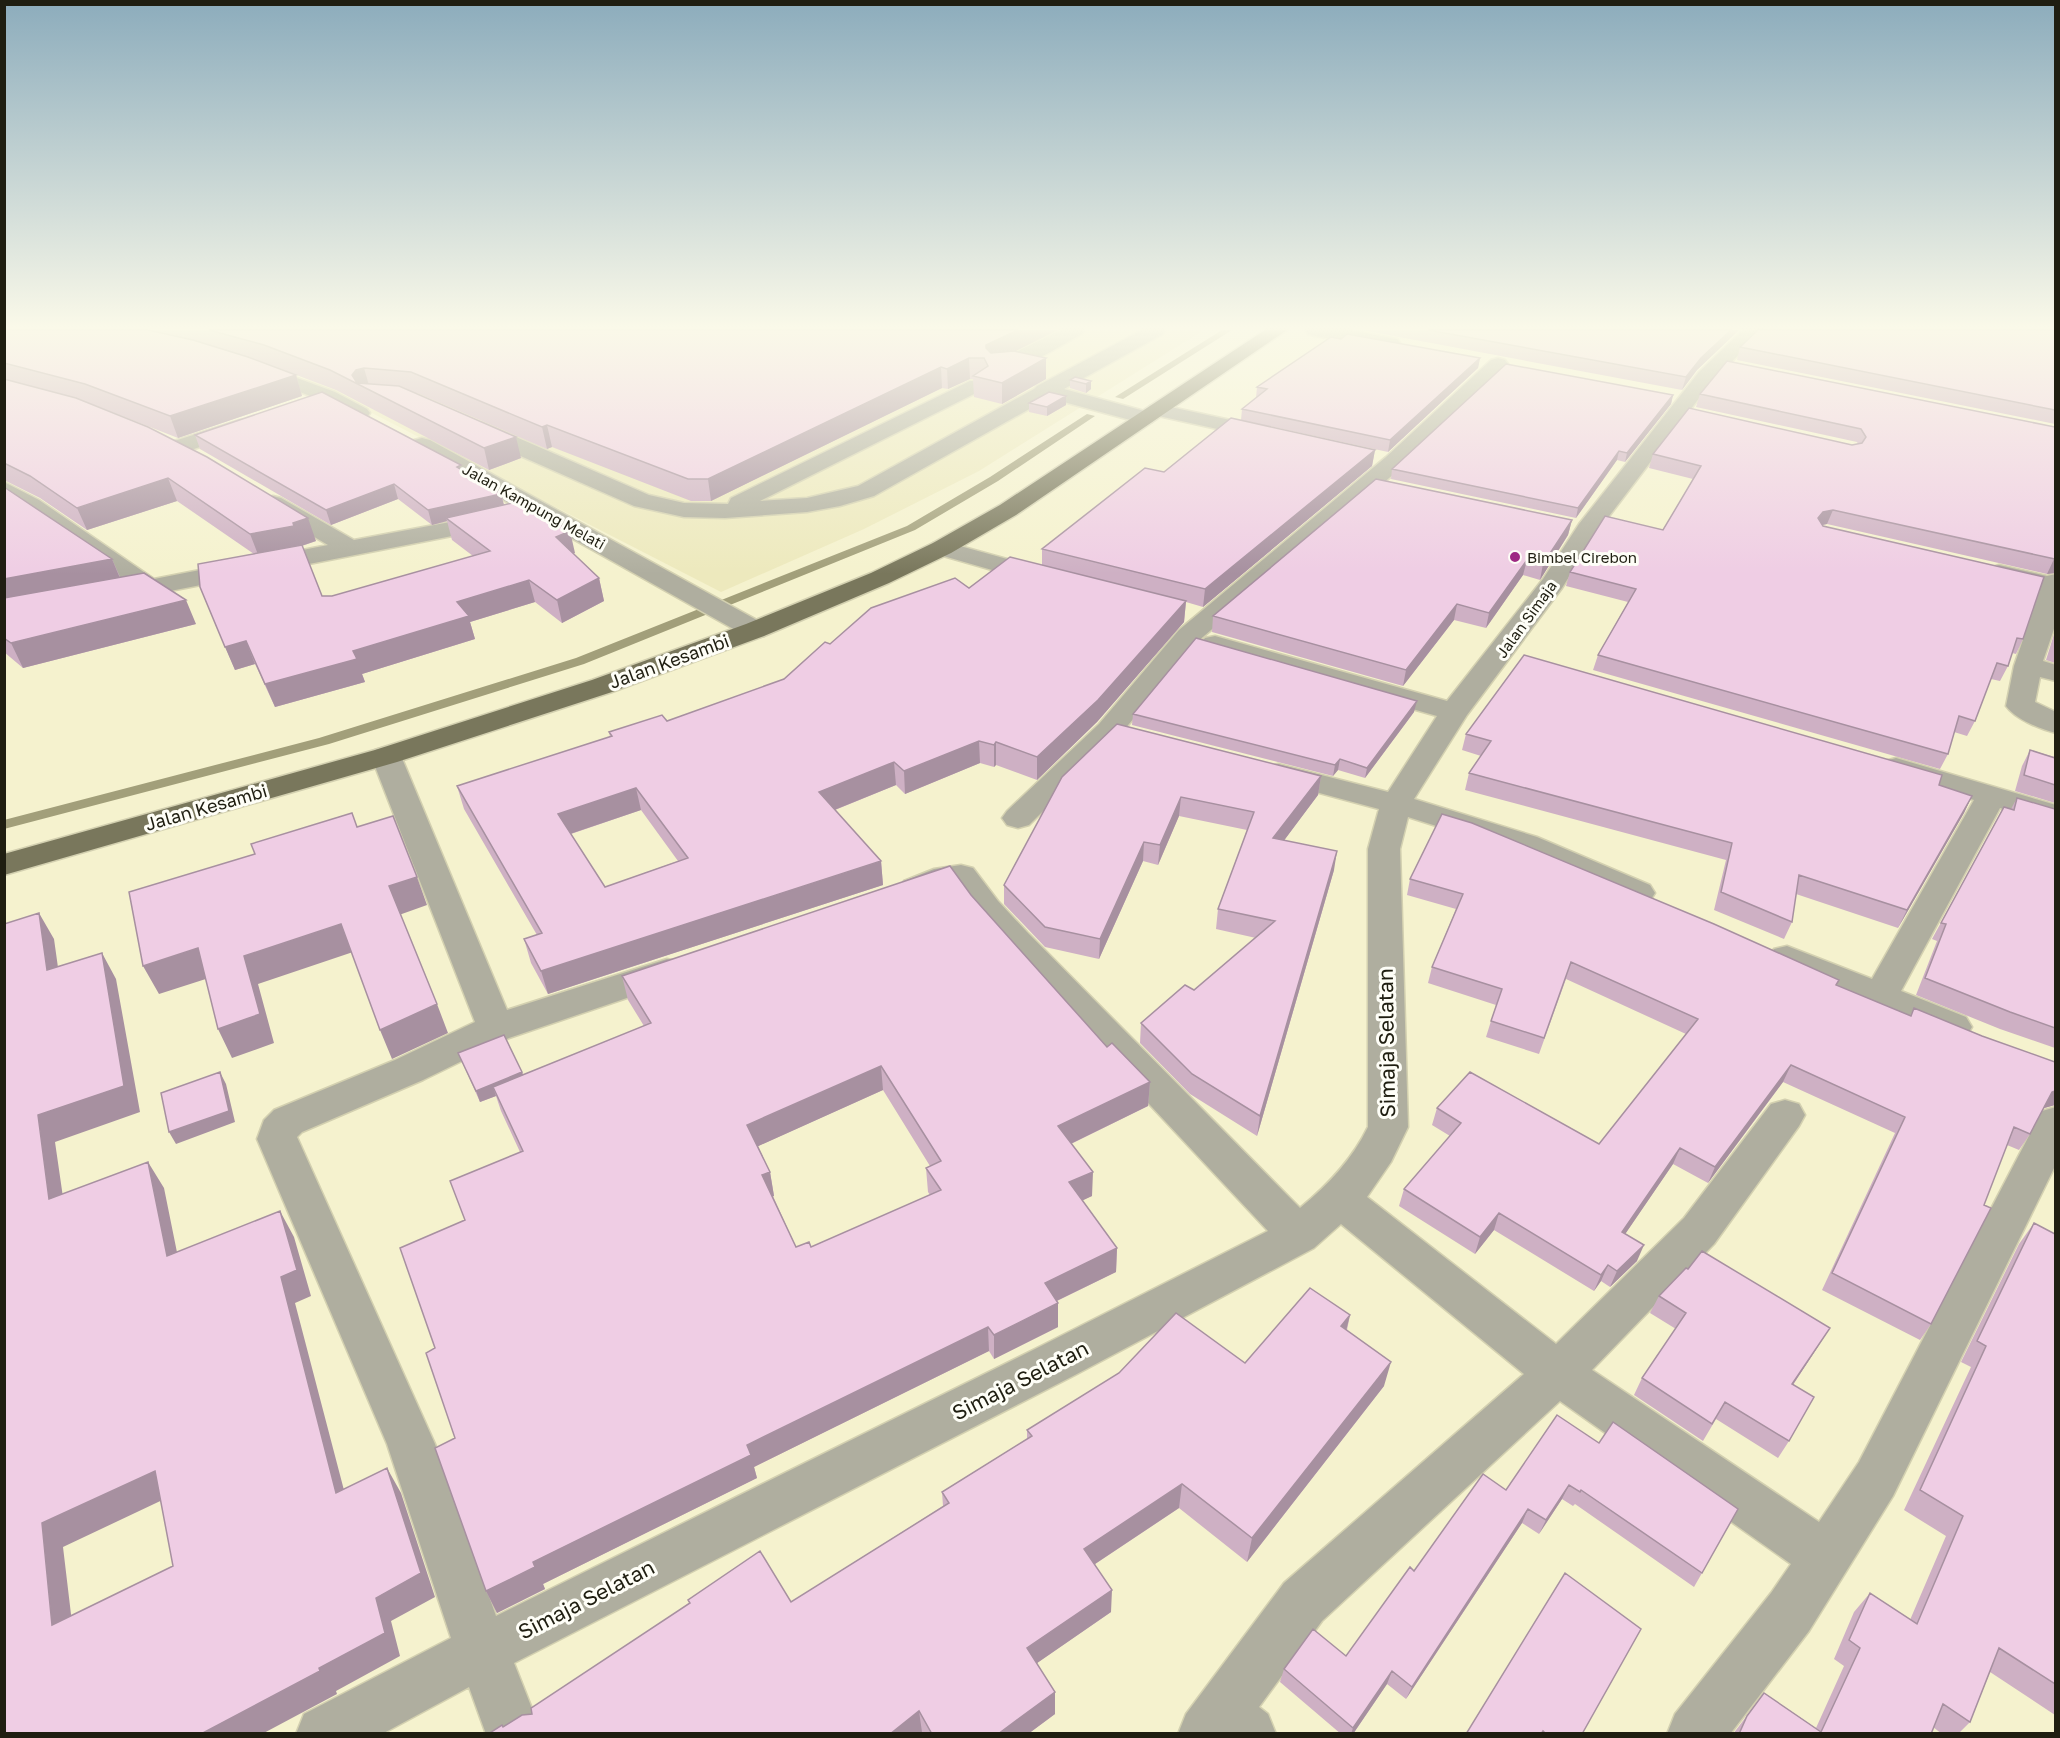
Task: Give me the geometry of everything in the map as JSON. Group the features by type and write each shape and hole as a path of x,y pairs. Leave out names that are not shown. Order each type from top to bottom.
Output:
{"main road":[{"name":"Jalan Kesambi","path":"4,865 386,756 602,686 755,630 880,578 942,548 1008,510 1155,411"}],"street":[{"path":"357,411 380,423"},
{"path":"724,511 959,411"},
{"path":"451,417 642,501 684,510 724,511 807,505 840,499 866,490 999,418 1001,411"},
{"path":"1125,411 1292,440"},
{"path":"1018,818 1109,730 1194,622 1369,470 1394,462 1447,411"},
{"name":"Jalan Simaja","path":"1396,804 1454,712 1512,657 1553,583 1577,526 1679,411"},
{"path":"176,448 263,418"},
{"name":"Jalan Kampung Melati","path":"401,434 541,509 755,630"},
{"path":"154,438 197,459"},
{"path":"1369,470 1401,490"},
{"path":"4,489 31,505 149,587"},
{"path":"258,494 351,549"},
{"path":"93,598 474,526 541,509"},
{"path":"942,548 981,561 1060,581"},
{"path":"1974,567 2055,584 2028,666 2020,706 2055,724"},
{"path":"1194,622 1454,712"},
{"path":"2028,666 2055,673"},
{"path":"1109,730 1144,739"},
{"path":"386,756 496,1028"},
{"path":"1866,759 2055,815"},
{"path":"1247,765 1396,804 1526,844 1662,904"},
{"path":"1880,996 1992,795"},
{"name":"Simaja Selatan","path":"324,1734 482,1651 1059,1360 1299,1235 1340,1199 1359,1177 1377,1151 1388,1126 1384,849 1396,804"},
{"path":"884,900 946,877 961,876 986,909 1015,940 1299,1235"},
{"path":"1756,945 1986,1041"},
{"path":"514,1734 482,1651 411,1444 277,1138 278,1131 288,1121 409,1070 496,1028 696,962"},
{"path":"1225,1726 1303,1602 1558,1373 1699,1232 1785,1115"},
{"path":"1695,1734 1790,1612 1876,1479 2055,1122"},
{"path":"1340,1199 1558,1373 1825,1557"}],"shaded area":[{"path":"368,411 1075,411 979,471 864,529 721,592"}],"building":[{"path":"4,411 109,411 148,427 207,457 308,518 293,523 294,526 250,534 168,478 77,508 30,476 4,463"},
{"path":"157,411 185,411 170,416"},
{"path":"266,411 358,411 461,465 457,467 501,494 428,510 394,484 326,510 195,435"},
{"path":"411,411 457,411 516,437 484,448"},
{"path":"504,411 849,411 708,479 688,479 547,425 542,427"},
{"path":"1252,411 1422,411 1390,440"},
{"path":"1455,411 1660,411 1627,453 1619,451 1578,508 1392,469"},
{"path":"1687,411 1703,411 1852,445 1862,443 1866,437 1861,429 1779,411 1976,411 2055,427 2055,559 1833,510 1823,512 1818,518 1823,526 2044,577 2023,639 2017,638 2008,666 1997,663 1975,721 1959,716 1948,754 1598,655 1636,589 1570,572 1605,516 1663,530 1701,466 1653,454"},
{"path":"1231,418 1375,450 1205,589 1042,549 1145,468 1164,472"},
{"path":"1376,479 1572,520 1543,564 1527,560 1489,613 1457,604 1406,670 1213,616"},
{"path":"4,487 112,559 4,579"},
{"path":"521,501 570,531 556,537 599,578 557,600 529,580 457,602 469,616 353,651 357,659 265,684 246,641 225,647 200,587 198,564 302,545 322,596 332,596 490,551 446,518"},
{"path":"1010,557 1186,601 1098,700 1037,757 996,742 994,745 979,741 904,771 894,762 819,792 881,861 541,971 524,939 542,933 457,786 612,736 609,732 662,715 667,721 784,679 825,642 830,644 871,608 955,578 969,588","holes":["636,788 688,858 605,887 558,814"]},
{"path":"144,573 186,600 11,643 4,638 4,598"},
{"path":"1196,638 1417,701 1367,768 1340,759 1335,765 1133,714"},
{"path":"1524,655 1942,775 1939,785 1972,796 1907,910 1799,875 1792,922 1721,892 1732,843 1469,773 1491,741 1466,734"},
{"path":"1117,724 1321,776 1273,838 1337,851 1260,1116 1192,1074 1141,1023 1185,985 1194,990 1275,921 1218,909 1254,812 1181,797 1160,845 1144,842 1100,939 1045,927 1004,885 1062,777"},
{"path":"2030,750 2055,758 2055,785 2024,775"},
{"path":"2017,798 2055,809 2055,1028 1925,978 1946,924 1941,923 2004,807 2014,810"},
{"path":"352,813 357,827 393,816 417,877 389,886 437,1004 380,1030 341,924 244,956 260,1014 218,1029 198,948 143,966 129,892 255,854 251,844"},
{"path":"1442,814 1472,823 1714,924 1839,980 1836,985 1911,1016 1914,1008 1982,1036 2055,1062 2055,1091 2052,1092 2030,1134 2014,1127 1984,1205 1991,1208 1931,1324 1832,1273 1905,1117 1791,1065 1715,1167 1680,1148 1622,1232 1644,1245 1617,1271 1608,1265 1601,1275 1499,1213 1480,1237 1404,1189 1461,1123 1437,1108 1470,1072 1599,1144 1698,1019 1571,962 1544,1038 1491,1021 1502,989 1432,967 1463,894 1410,879"},
{"path":"950,866 971,895 1107,1047 1112,1043 1150,1082 1058,1126 1093,1172 1069,1182 1117,1248 1045,1283 1058,1303 994,1335 988,1327 747,1445 751,1455 533,1562 535,1567 486,1591 435,1448 455,1438 426,1353 435,1348 400,1248 465,1220 450,1181 523,1151 493,1087 651,1023 622,976","holes":["881,1066 941,1161 926,1168 941,1190 811,1247 809,1242 796,1247 762,1175 770,1172 747,1125"]},
{"path":"39,913 47,970 102,953 124,1086 38,1115 49,1199 148,1162 167,1256 280,1211 297,1270 281,1277 336,1493 387,1468 421,1573 376,1598 385,1633 319,1668 320,1671 201,1734 4,1734 4,924","holes":["155,1471 173,1566 52,1625 42,1523"]},
{"path":"504,1035 522,1072 476,1091 458,1053"},
{"path":"220,1072 229,1111 169,1132 161,1093"},
{"path":"2034,1223 2055,1234 2055,1684 1999,1648 1970,1722 1943,1704 1931,1734 1739,1734 1747,1716 1764,1693 1821,1732 1860,1648 1849,1640 1870,1593 1917,1624 1963,1516 1920,1490 1986,1346 1977,1341"},
{"path":"1702,1251 1830,1328 1792,1384 1814,1397 1789,1441 1725,1402 1712,1424 1642,1378 1686,1313 1659,1296 1686,1268 1688,1269"},
{"path":"1310,1288 1350,1315 1341,1326 1391,1362 1252,1538 1182,1484 1084,1549 1112,1590 1027,1648 1055,1692 998,1734 932,1734 919,1711 890,1734 488,1734 522,1715 532,1714 531,1708 690,1603 688,1600 760,1551 791,1602 949,1503 942,1492 1032,1436 1027,1430 1119,1373 1176,1313 1245,1363"},
{"path":"1557,1415 1599,1443 1613,1422 1738,1509 1702,1573 1581,1490 1580,1492 1569,1485 1546,1520 1528,1509 1412,1687 1392,1671 1353,1728 1284,1669 1313,1629 1346,1656 1410,1567 1414,1571 1483,1474 1506,1490"},
{"path":"1565,1573 1641,1629 1582,1734 1546,1734 1543,1731 1541,1734 1466,1734"}],"waterway":[{"path":"4,825 324,741 580,661 911,528 994,479 1090,416"}],"place":[{"name":"Bimbel Cirebon","path":"1515,557"}]}
